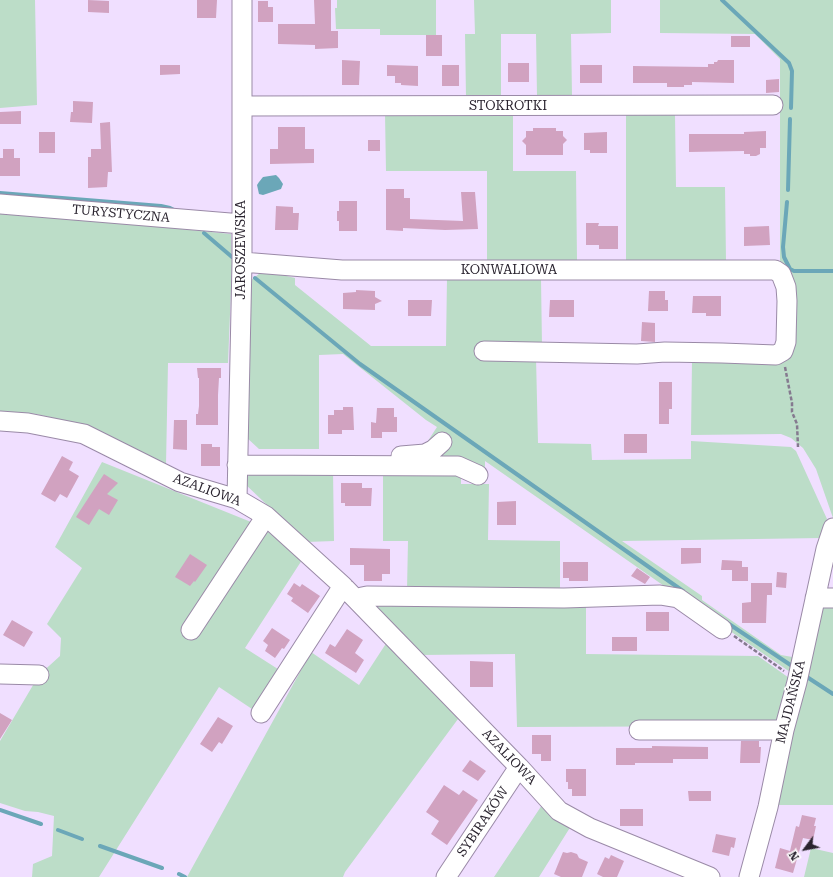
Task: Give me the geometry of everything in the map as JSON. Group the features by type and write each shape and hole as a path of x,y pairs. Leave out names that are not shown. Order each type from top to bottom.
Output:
{"street":[{"name":"JAROSZEWSKA","path":"237,499 242,262 242,0"},
{"name":"STOKROTKI","path":"242,106 773,105"},
{"name":"TURYSTYCZNA","path":"0,204 242,224"},
{"name":"KONWALIOWA","path":"242,262 342,270 775,270 781,274 786,287 787,333 783,351"},
{"path":"484,351 637,354 665,352 776,355 783,351"},
{"name":"AZALIOWA","path":"0,421 28,423 84,434 180,482 237,499 266,516 343,586 519,767 559,811 590,828 710,877"},
{"path":"238,460 402,456 425,454 433,450 442,442"},
{"path":"238,460 458,466 478,475"},
{"path":"191,630 266,516"},
{"name":"MAJDAŃSKA","path":"749,877 768,807 784,730 797,682 824,598 826,549 833,528"},
{"path":"261,713 343,586"},
{"path":"356,600 367,596 564,598 665,596 678,598 722,629"},
{"path":"0,674 39,675"},
{"path":"639,730 784,730"},
{"name":"SYBIRAKÓW","path":"446,877 519,767"}],"path":[{"path":"783,351 792,403 792,412 797,424 798,446"},
{"path":"722,629 790,675 797,682"}],"shaded area":[{"path":"0,0 35,0 37,105 0,108"},
{"path":"337,0 436,0 436,35 380,35 380,29 336,29 335,8 337,8"},
{"path":"474,0 611,0 611,33 571,34 572,96 537,96 536,34 501,34 501,97 466,97 465,34 475,34"},
{"path":"660,0 833,0 833,518 816,469 803,448 791,438 781,434 691,435 692,361 780,360 785,271 780,261 780,59 755,34 660,33"},
{"path":"385,114 513,114 513,171 576,171 577,260 487,260 487,171 386,171"},
{"path":"626,115 675,115 676,187 725,187 726,261 626,260"},
{"path":"276,175 283,184 281,189 263,195 259,194 257,185 263,177"},
{"path":"0,213 231,234 232,265 228,363 168,363 166,465 78,424 36,414 0,411"},
{"path":"260,273 274,273 295,278 295,285 371,346 446,346 447,278 541,279 542,346 475,346 475,357 536,357 538,443 591,444 592,460 691,459 691,441 791,447 796,451 827,519 822,538 622,541 702,596 702,600 781,655 798,658 793,674 485,461 485,469 422,450 437,427 426,420 343,354 319,355 319,449 259,449 246,437 250,281"},
{"path":"102,462 261,526 302,560 245,648 281,671 255,711 219,687 99,877 32,877 33,864 52,856 54,816 38,812 25,811 0,803 0,741 39,675 60,656 61,638 47,624 82,568 55,547"},
{"path":"252,470 333,470 334,541 306,542 244,483"},
{"path":"383,470 461,471 461,484 489,484 488,540 560,541 560,590 407,590 408,541 383,541"},
{"path":"586,601 586,654 758,656 792,680 777,726 517,727 515,654 420,655 371,604"},
{"path":"821,604 833,604 833,805 772,805"},
{"path":"387,642 458,719 345,872 343,877 187,877 311,652 359,685"},
{"path":"544,802 571,826 539,877 494,877"},
{"path":"811,848 833,853 833,877 804,877"}],"building":[{"path":"88,0 109,1 109,13 88,12"},
{"path":"197,0 217,0 216,18 197,18"},
{"path":"314,0 331,0 331,31 338,31 338,48 315,49 315,45 278,44 278,24 315,24"},
{"path":"258,1 268,1 268,7 273,7 273,22 258,22"},
{"path":"426,35 442,35 442,56 426,56"},
{"path":"731,36 750,36 750,47 731,47"},
{"path":"342,60 360,61 359,85 342,85"},
{"path":"718,60 734,60 734,83 692,82 692,85 684,85 684,87 667,87 667,83 633,83 633,66 708,67 708,64 714,64 714,62 717,62"},
{"path":"508,63 529,63 529,82 508,82"},
{"path":"160,65 180,65 180,74 160,75"},
{"path":"387,65 418,66 418,86 401,85 401,83 395,83 395,76 387,76"},
{"path":"442,65 459,65 459,86 442,86"},
{"path":"580,65 602,65 602,83 580,83"},
{"path":"779,79 779,92 766,93 766,80"},
{"path":"73,101 93,102 92,123 70,122 71,112 73,112"},
{"path":"21,111 21,124 0,124 0,112"},
{"path":"110,122 112,172 108,172 107,187 88,188 88,157 91,157 91,149 101,149 100,123"},
{"path":"278,127 305,127 305,149 314,149 314,163 270,164 270,149 278,149"},
{"path":"533,128 556,128 556,131 563,131 563,136 567,140 563,144 563,155 526,155 526,145 522,141 526,137 526,131 533,131"},
{"path":"766,131 766,148 760,148 760,154 756,156 744,154 744,151 689,152 689,134 744,134 744,132"},
{"path":"39,132 55,132 55,153 39,153"},
{"path":"607,132 607,153 590,153 590,150 584,150 584,133"},
{"path":"368,140 380,140 380,151 368,151"},
{"path":"3,149 14,149 14,158 20,158 20,176 0,176 0,158 3,158"},
{"path":"386,189 404,189 404,198 410,198 410,219 463,221 461,192 475,192 478,229 445,230 403,228 403,231 386,230"},
{"path":"339,201 357,201 357,231 339,231 337,211 339,211"},
{"path":"276,206 293,207 293,213 299,213 298,230 275,230"},
{"path":"586,223 599,223 598,226 618,226 618,249 599,249 599,245 586,245"},
{"path":"769,226 770,245 744,246 744,227"},
{"path":"356,290 375,291 375,297 382,301 375,304 375,310 343,309 343,293 356,292"},
{"path":"649,291 665,291 665,300 668,300 668,311 648,311"},
{"path":"693,296 721,296 721,316 706,316 706,313 692,313"},
{"path":"408,300 432,300 431,316 408,316"},
{"path":"550,300 574,300 574,317 549,317"},
{"path":"642,322 655,323 655,342 641,341"},
{"path":"197,368 221,368 218,395 218,425 196,425 196,414 198,414 199,406 199,378"},
{"path":"659,382 672,382 672,409 669,409 669,424 659,424"},
{"path":"343,407 353,407 354,430 342,430 342,434 328,434 328,415 334,415 334,410 343,410"},
{"path":"377,408 394,408 394,417 397,417 397,432 382,432 382,438 371,438 371,422 376,423"},
{"path":"174,420 187,420 187,450 173,449"},
{"path":"624,434 647,434 647,453 624,453"},
{"path":"201,444 212,444 212,447 220,447 220,466 201,466"},
{"path":"62,456 73,462 69,470 79,476 67,498 60,494 55,502 41,494"},
{"path":"104,474 118,483 107,494 118,500 109,515 99,509 89,525 76,517"},
{"path":"341,483 362,483 362,488 372,488 371,506 345,506 345,503 341,503"},
{"path":"516,501 516,525 497,525 497,502"},
{"path":"350,548 390,549 390,574 382,574 382,581 364,581 364,565 350,565"},
{"path":"681,548 701,548 701,563 681,564"},
{"path":"190,554 207,565 195,582 194,581 190,586 175,577"},
{"path":"722,560 742,561 742,567 748,567 748,581 732,581 732,570 721,570"},
{"path":"563,562 588,562 588,581 569,581 569,578 563,578"},
{"path":"637,568 650,577 645,584 631,576"},
{"path":"777,572 787,573 786,588 776,587"},
{"path":"294,583 300,587 302,584 320,596 308,613 291,601 293,598 287,594"},
{"path":"751,583 772,583 772,595 767,595 766,623 742,623 742,603 751,602"},
{"path":"646,612 669,612 669,631 646,631"},
{"path":"12,620 33,632 24,647 3,635"},
{"path":"272,628 290,640 275,658 265,651 268,645 263,641"},
{"path":"347,629 363,640 355,653 364,660 356,673 325,653 330,644 335,647"},
{"path":"612,637 637,637 637,651 612,651"},
{"path":"470,661 493,662 493,687 470,687"},
{"path":"0,713 12,720 0,739"},
{"path":"218,717 233,726 222,744 219,742 212,752 200,744"},
{"path":"532,735 551,735 551,761 541,761 541,754 532,754"},
{"path":"741,741 759,741 759,747 761,747 760,763 740,763"},
{"path":"652,746 708,747 708,759 673,759 673,763 635,763 635,765 616,765 616,748 652,748"},
{"path":"470,760 486,771 478,781 462,771"},
{"path":"566,769 586,769 586,796 572,796 572,789 568,789 568,782 566,782"},
{"path":"444,785 459,795 463,790 478,800 447,845 431,834 439,821 426,812"},
{"path":"688,791 711,791 711,801 689,801"},
{"path":"620,809 643,809 643,826 620,826"},
{"path":"802,815 816,818 813,840 803,838 793,873 775,868 780,848 790,851 796,826 799,827"},
{"path":"716,834 736,838 734,848 731,847 729,856 712,852"},
{"path":"563,852 577,854 579,858 588,862 582,877 561,877 554,874"},
{"path":"611,855 624,861 617,877 603,877 597,874 605,857 609,859"}],"waterway":[{"path":"722,0 789,63 792,71 791,108"},
{"path":"788,190 790,119"},
{"path":"0,193 161,206 176,211"},
{"path":"787,202 783,247 784,257 790,269 794,271 833,271"},
{"path":"204,233 232,257"},
{"path":"255,278 360,364 683,591"},
{"path":"726,622 792,666"},
{"path":"807,677 833,694"},
{"path":"0,810 41,824"},
{"path":"58,830 82,839"},
{"path":"100,846 162,868"},
{"path":"179,874 185,877"}]}
